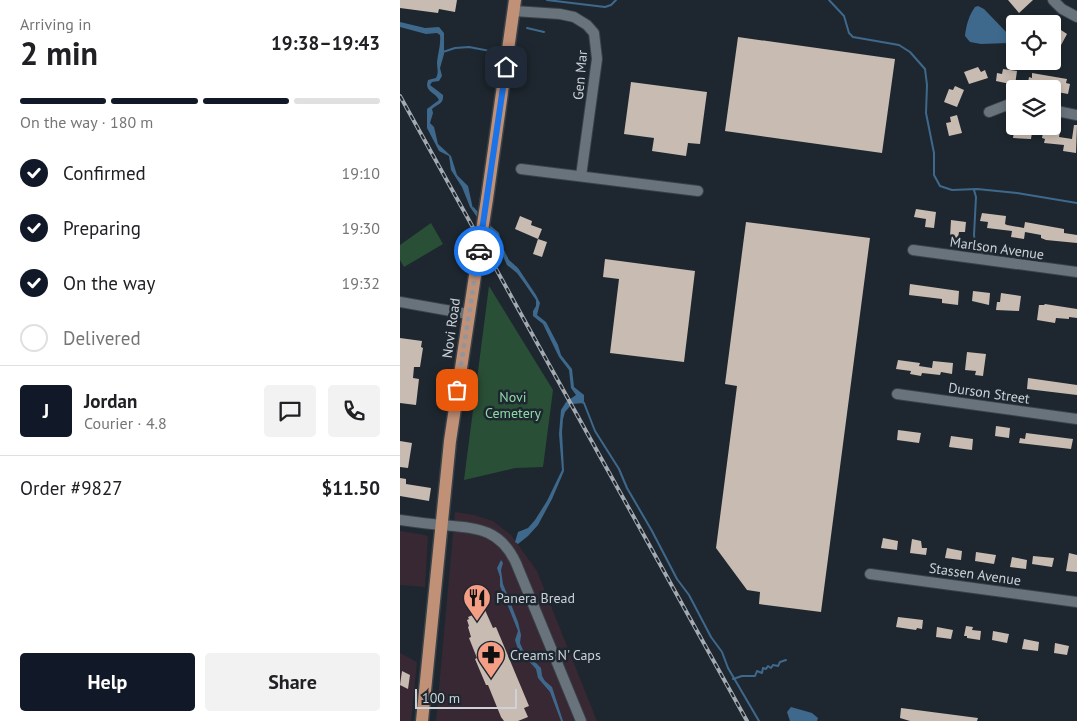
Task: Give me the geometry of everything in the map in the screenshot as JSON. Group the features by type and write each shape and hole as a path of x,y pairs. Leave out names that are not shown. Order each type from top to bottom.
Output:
{"main road":[{"name":"Novi Road","path":"422,721 450,441 515,5"}],"street":[{"path":"1053,0 1062,9 1077,17"},
{"name":"Gen Mar","path":"515,5 574,17 587,25 594,33 598,59 581,176"},
{"path":"989,112 1006,105"},
{"path":"1061,111 1077,114"},
{"path":"521,169 698,190"},
{"name":"Marlson Avenue","path":"913,250 1077,272"},
{"path":"400,302 468,314"},
{"name":"Durson Street","path":"897,394 1077,419"},
{"path":"400,520 472,527 485,531 500,540 510,551 581,721"},
{"name":"Stassen Avenue","path":"870,574 1077,602"}],"shaded area":[{"path":"455,512 493,521 511,535 537,571 597,721 436,721"},
{"path":"400,531 428,537 425,587 400,585"},
{"path":"400,653 417,662 411,721 400,721"}],"green space":[{"path":"431,223 443,244 404,267 400,260 400,245"},
{"name":"Novi Cemetery","path":"489,286 553,390 543,467 515,468 464,480"}],"water":[{"path":"978,6 984,9 1006,32 1006,43 981,44 970,42 965,36 966,28 975,7"},
{"path":"400,22 425,28 439,27 444,33 444,54 440,68 442,76 439,81 432,82 430,85 443,95 441,102 432,109 433,113 430,123 434,127 438,144 451,156 457,175 468,186 473,209 499,233 502,246 509,260 518,268 536,295 540,303 537,315 546,322 561,355 572,369 574,387 584,395 584,403 572,404 565,412 562,432 564,471 552,499 538,525 518,544 515,542 518,532 528,528 535,520 547,501 562,470 559,434 561,410 566,402 576,395 571,388 569,370 559,357 543,324 533,316 536,300 517,273 507,265 495,234 477,217 470,207 462,187 451,170 449,156 439,151 427,128 427,109 439,100 428,89 427,84 428,80 436,78 440,35 437,33 426,34 400,27"},
{"path":"501,560 503,563 501,570 503,584 518,622 521,635 520,643 523,650 541,668 542,676 552,687 563,721 561,721 550,692 538,678 536,669 518,649 515,640 518,631 500,586 497,568"},
{"path":"791,707 812,713 818,718 817,721 790,721 787,712"}],"building":[{"path":"400,0 457,0 455,12 439,9 438,13 400,8"},
{"path":"1008,0 1033,0 1019,13"},
{"path":"1061,30 1067,34 1061,45"},
{"path":"738,37 895,59 882,153 725,131"},
{"path":"978,67 981,72 985,70 988,78 969,84 964,72"},
{"path":"1003,69 1017,71 1016,80 1006,80 1006,83 996,81 997,73 1002,74"},
{"path":"1032,73 1067,79 1066,83 1070,84 1068,94 1061,93 1061,80 1028,80 1029,77 1032,78"},
{"path":"631,82 707,92 700,144 688,143 686,156 652,151 654,138 624,134"},
{"path":"955,86 964,90 957,107 944,102 949,89 953,90"},
{"path":"957,115 962,133 949,136 946,123 951,122 950,117"},
{"path":"1074,125 1077,125 1076,153 1063,151 1064,145 1044,143 1045,139 1042,138 1043,135 1059,135 1059,137 1072,139"},
{"path":"1014,135 1032,135 1031,139 1013,138"},
{"path":"916,209 936,212 934,228 925,227 926,219 914,217"},
{"path":"982,213 1006,216 1005,224 1007,225 1024,228 1025,222 1064,229 1064,233 1077,235 1077,243 1046,240 1041,238 1041,235 1025,232 1024,239 1011,237 1012,231 987,228 988,222 980,221"},
{"path":"520,216 532,221 531,225 542,229 538,239 515,229"},
{"path":"951,220 966,222 965,232 959,232 958,238 950,237"},
{"path":"746,222 870,238 821,612 759,604 760,592 747,590 716,548 737,386 725,384"},
{"path":"538,239 547,242 542,257 533,254"},
{"path":"605,259 695,271 684,362 610,353 619,279 603,277"},
{"path":"910,284 959,291 958,305 942,303 942,299 909,295"},
{"path":"973,291 990,293 989,305 972,301"},
{"path":"1001,293 1021,296 1019,311 996,310 997,302 1000,302"},
{"path":"1045,304 1077,309 1077,318 1056,318 1055,323 1037,320 1039,305"},
{"path":"400,338 422,341 421,347 423,348 420,367 414,367 413,378 419,379 416,405 400,403"},
{"path":"967,352 986,354 983,376 975,375 976,371 965,370"},
{"path":"898,360 920,363 919,366 932,368 933,361 953,363 952,374 941,372 940,375 922,373 921,376 910,374 911,371 896,369"},
{"path":"1028,378 1077,385 1077,395 1027,389"},
{"path":"996,426 1010,428 1009,438 995,436"},
{"path":"898,430 921,433 919,443 897,440"},
{"path":"1026,433 1073,439 1071,449 1019,443 1020,438 1025,439"},
{"path":"951,436 973,439 972,450 949,447"},
{"path":"400,441 412,443 408,468 400,467"},
{"path":"400,478 406,479 406,484 431,488 429,501 400,496"},
{"path":"883,538 898,541 897,550 881,548"},
{"path":"912,539 921,541 922,548 927,548 926,555 910,553"},
{"path":"947,548 962,551 961,560 945,558"},
{"path":"976,552 996,555 994,564 975,561"},
{"path":"1069,553 1077,555 1077,572 1066,571"},
{"path":"1033,556 1054,558 1052,567 1032,564"},
{"path":"1012,557 1027,560 1026,569 1010,567"},
{"path":"485,610 493,628 496,627 529,706 524,708 528,717 518,721 504,721 501,717 475,659 477,658 469,638 471,637 467,620 469,619 468,617"},
{"path":"898,617 923,620 922,629 896,627"},
{"path":"966,626 973,627 972,630 981,631 980,640 964,636"},
{"path":"937,627 953,630 951,639 936,637"},
{"path":"993,631 1009,634 1007,643 992,640"},
{"path":"1024,639 1039,642 1038,651 1022,649"},
{"path":"1055,643 1069,646 1067,655 1054,653"},
{"path":"402,671 410,675 408,689 400,685"},
{"path":"901,708 978,718 977,721 910,721 900,718"}],"waterway":[{"path":"547,0 605,7 611,5 616,0"},
{"path":"829,0 844,16 849,33 853,37 899,45 910,52 925,69 927,85 926,113 934,153 934,175 940,186 952,190 977,189 1017,193 1077,203"},
{"path":"527,28 544,32"},
{"path":"443,52 455,48 469,47 490,51"},
{"path":"974,190 976,197 974,235 976,251 995,256"},
{"path":"473,208 480,216"},
{"path":"582,402 595,431 619,469 627,488 677,579 689,595 711,637 722,652 728,668 759,721"},
{"path":"733,679 742,676 755,676 757,671 762,673 763,668 766,669 768,666 771,668 773,665 778,666 780,662 786,660"}],"railway":[{"path":"400,96 747,721"}],"way so far":[{"path":"457,390 479,251"}],"place":[{"name":"Panera Bread","path":"477,622"},
{"name":"Creams N' Caps","path":"491,679"}],"route":[{"path":"479,251 506,67"}]}
